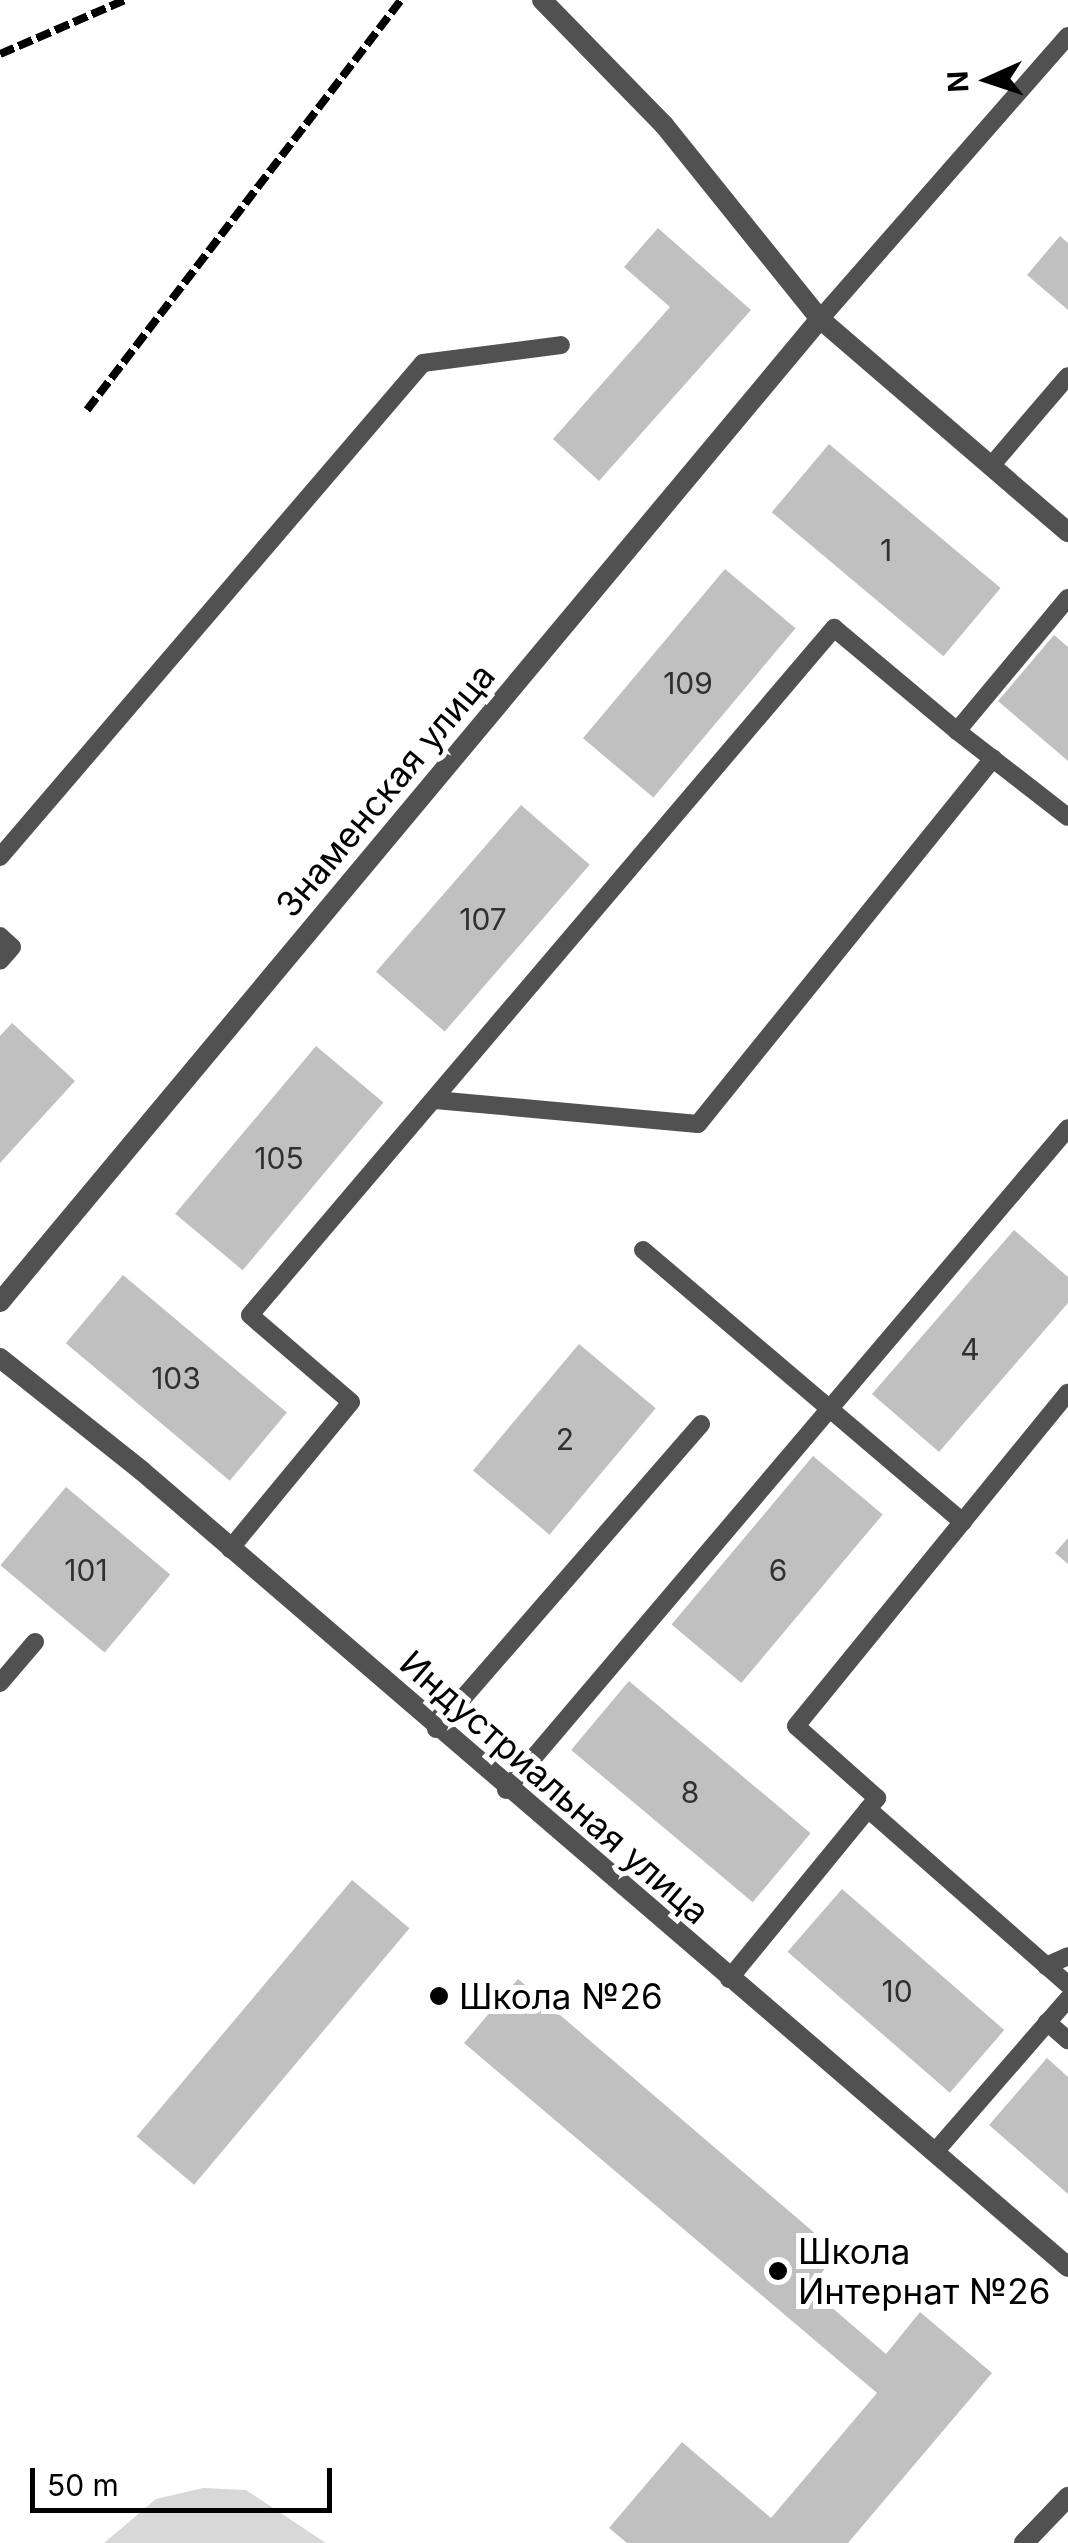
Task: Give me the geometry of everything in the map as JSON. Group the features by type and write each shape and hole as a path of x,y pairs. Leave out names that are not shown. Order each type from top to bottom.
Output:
{"street":[{"path":"542,0 664,126 820,319 1068,532"},
{"name":"Знаменская улица","path":"0,1302 820,319"},
{"name":"Индустриальная улица","path":"0,1358 230,1549 506,1790 1068,2267"},
{"path":"1024,2543 1068,2498"}],"lane":[{"path":"820,319 1068,36"},
{"path":"0,857 423,363 560,345"},
{"path":"992,466 1068,376"},
{"path":"957,730 1068,598"},
{"path":"230,1549 351,1402 250,1315 834,628 1068,817"},
{"path":"435,1100 698,1124 993,758"},
{"path":"0,936 12,947 0,961"},
{"path":"506,1790 1068,1128"},
{"path":"643,1250 962,1522"},
{"path":"729,1979 877,1798 796,1726 1068,1393"},
{"path":"436,1729 701,1424"},
{"path":"0,1683 35,1642"},
{"path":"868,1810 1068,1985"},
{"path":"1046,1966 1068,1956"},
{"path":"934,2153 1068,1999"},
{"path":"1048,2022 1068,2040"}],"shaded area":[{"path":"203,2488 246,2490 326,2543 104,2543 156,2499"}],"building":[{"path":"658,228 751,310 599,481 553,439 670,307 624,267"},
{"path":"1060,236 1068,243 1068,310 1027,275"},
{"path":"829,444 1001,588 943,656 772,512"},
{"path":"725,569 795,628 653,797 583,738"},
{"path":"1054,635 1068,647 1068,761 998,701"},
{"path":"521,805 590,865 445,1031 376,972"},
{"path":"12,1023 75,1081 0,1163 0,1036"},
{"path":"316,1046 383,1103 243,1270 175,1214"},
{"path":"1014,1230 1068,1277 1068,1303 939,1452 872,1394"},
{"path":"123,1275 287,1413 230,1481 66,1343"},
{"path":"579,1344 656,1408 550,1535 473,1470"},
{"path":"813,1456 883,1514 741,1683 672,1625"},
{"path":"66,1487 170,1574 105,1653 0,1565"},
{"path":"1068,1538 1068,1564 1055,1553"},
{"path":"629,1681 811,1833 753,1902 571,1750"},
{"path":"352,1880 409,1928 194,2185 137,2137"},
{"path":"842,1889 1004,2030 950,2093 788,1952"},
{"name":"Школа Интернат №26","path":"518,1979 838,2253 809,2288 886,2354 920,2312 992,2373 848,2543 627,2543 609,2528 682,2442 771,2518 877,2393 464,2043"},
{"path":"1047,2058 1068,2077 1068,2194 989,2125"}],"railway":[{"path":"0,54 125,0"},
{"path":"87,410 401,0"}],"place":[{"name":"Школа №26","path":"439,1996"},
{"name":"Школа Интернат №26","path":"778,2271"}]}
